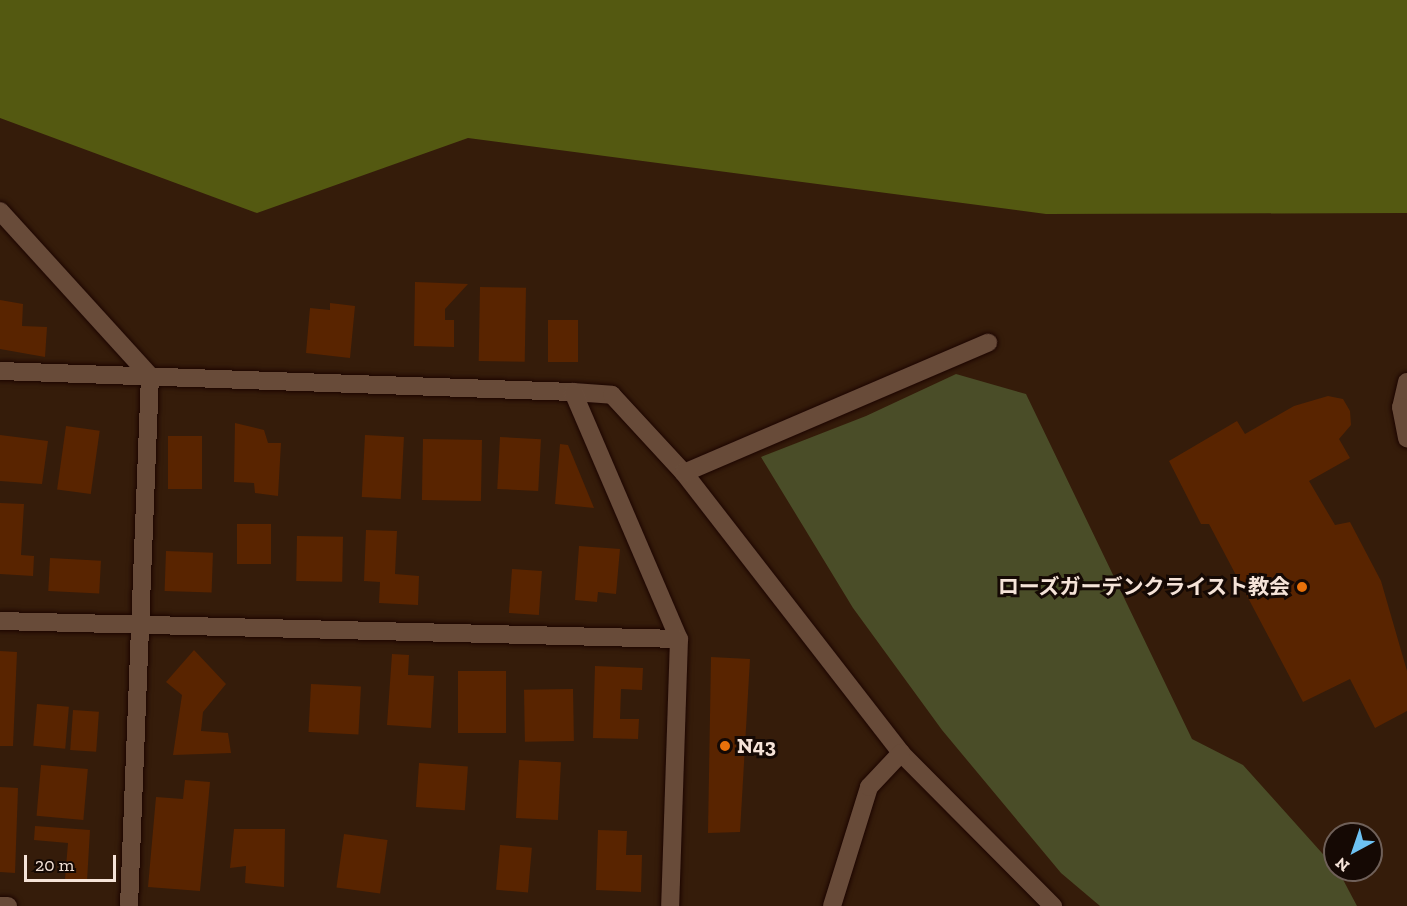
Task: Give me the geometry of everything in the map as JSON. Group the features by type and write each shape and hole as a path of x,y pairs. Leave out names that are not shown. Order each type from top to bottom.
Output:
{"street":[{"path":"0,211 150,376 129,906"},
{"path":"684,473 988,344"},
{"path":"0,371 612,395 684,473 901,753 1053,906"},
{"path":"1407,382 1401,407 1407,438"},
{"path":"573,392 679,639 670,906"},
{"path":"0,621 679,639"},
{"path":"832,906 869,787 901,753"},
{"path":"0,906 8,906"}],"green space":[{"path":"0,0 1407,0 1407,213 1046,214 468,138 257,213 0,118"},
{"path":"956,374 1026,394 1192,739 1243,765 1323,854 1323,882 1344,882 1357,906 1100,906 1061,873 942,730 853,608 761,457 866,416"}],"building":[{"path":"415,282 468,284 445,309 445,320 454,320 454,347 414,346"},
{"path":"480,287 526,288 525,362 479,361"},
{"path":"0,300 23,304 22,326 47,327 45,357 0,349"},
{"path":"330,303 355,306 350,358 306,353 310,308 330,310"},
{"path":"548,320 578,320 578,362 548,362"},
{"path":"1328,396 1343,399 1350,411 1351,425 1339,439 1350,458 1309,481 1335,525 1350,522 1381,581 1407,671 1407,711 1375,728 1350,679 1303,702 1209,524 1201,524 1169,461 1237,421 1245,434 1294,406"},
{"path":"235,423 264,430 268,443 281,443 278,496 255,493 254,483 234,482"},
{"path":"66,426 100,431 91,494 57,489"},
{"path":"0,435 48,441 42,484 0,481"},
{"path":"365,435 404,437 401,499 362,497"},
{"path":"168,436 202,436 202,489 168,489"},
{"path":"500,437 541,439 538,491 497,489"},
{"path":"423,439 482,440 481,501 422,500"},
{"path":"560,444 568,445 594,508 555,504"},
{"path":"0,503 24,504 21,555 34,556 33,576 0,574"},
{"path":"237,524 271,524 271,564 237,564"},
{"path":"366,530 397,531 395,574 419,576 418,605 379,603 380,582 364,581"},
{"path":"297,536 343,537 342,582 296,581"},
{"path":"579,546 620,549 616,594 598,592 597,602 575,600"},
{"path":"166,551 213,553 212,593 165,591"},
{"path":"50,558 101,561 99,594 48,591"},
{"path":"512,569 542,571 539,615 509,613"},
{"path":"194,650 226,684 203,712 201,731 228,733 231,753 173,755 182,695 166,682"},
{"path":"0,651 17,652 13,746 0,746"},
{"path":"392,654 409,655 408,675 434,676 431,728 387,725"},
{"path":"711,657 750,659 740,832 708,833"},
{"path":"595,666 643,668 642,690 621,689 620,719 639,719 638,739 593,738"},
{"path":"458,671 506,671 506,733 458,733"},
{"path":"311,684 361,687 358,735 308,732"},
{"path":"573,689 574,741 525,742 524,690"},
{"path":"37,704 69,707 65,749 33,746"},
{"path":"73,710 99,712 96,752 70,750"},
{"path":"519,760 561,762 558,820 516,818"},
{"path":"419,763 468,766 465,810 416,807"},
{"path":"41,765 88,769 83,820 37,816"},
{"path":"185,780 210,782 200,891 148,887 156,797 183,799"},
{"path":"0,787 18,788 15,873 0,872"},
{"path":"35,826 90,830 87,881 65,879 68,843 34,840"},
{"path":"234,829 285,829 284,887 245,883 246,866 230,868"},
{"path":"598,830 627,831 626,855 642,855 641,892 596,890"},
{"path":"344,834 388,840 380,894 336,887"},
{"path":"500,845 532,848 528,893 496,890"}],"place":[{"name":"ローズガーデンクライスト教会","path":"1302,587"},
{"name":"N43","path":"725,746"}]}
